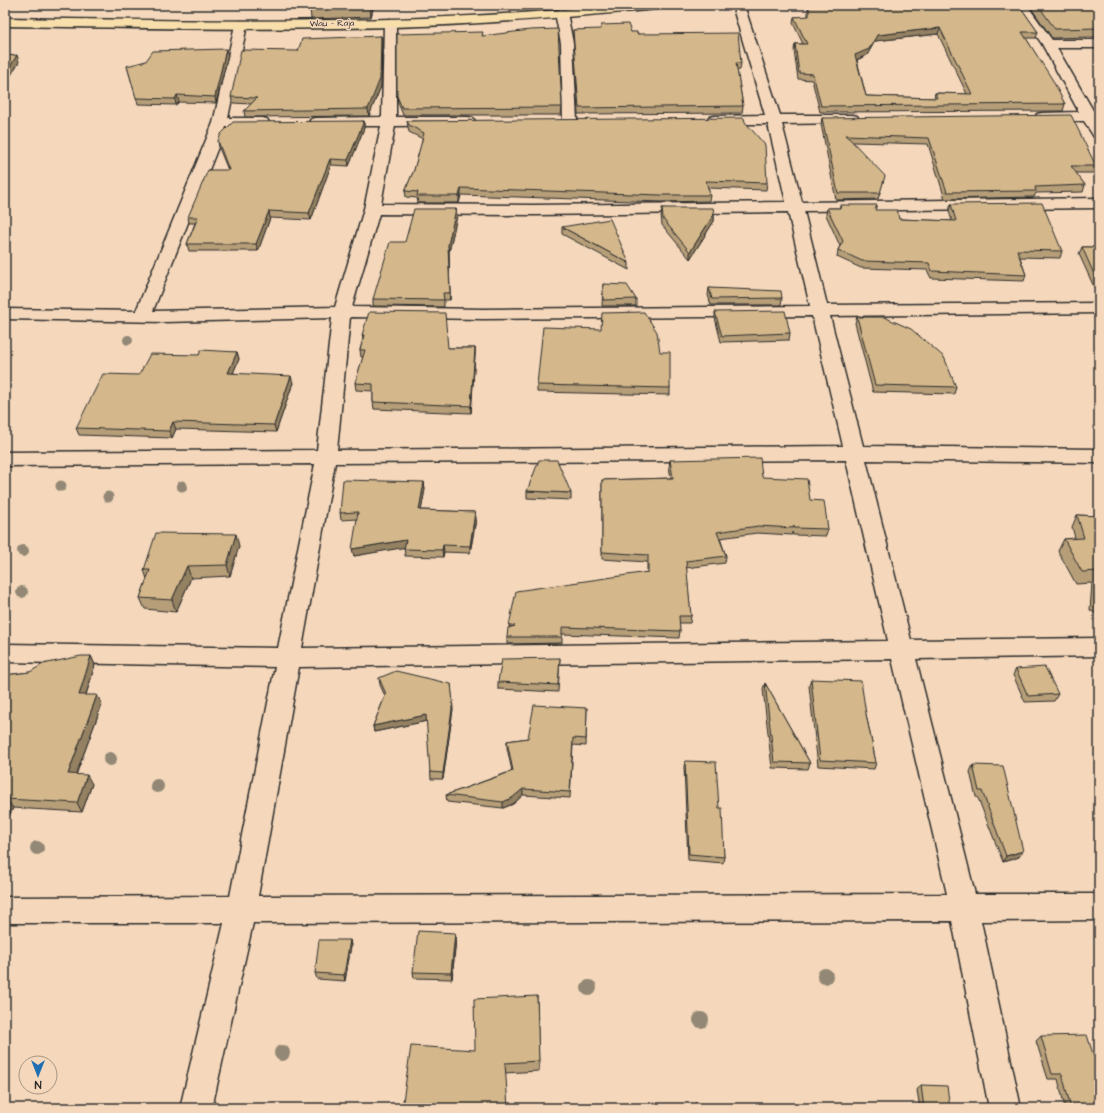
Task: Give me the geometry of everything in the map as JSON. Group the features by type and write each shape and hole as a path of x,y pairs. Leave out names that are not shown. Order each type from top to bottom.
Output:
{"main road":[{"name":"Wau - Raja","path":"5,22 241,24 390,23 562,13 658,5"}],"street":[{"path":"738,5 774,120 964,908 1005,1108"},
{"path":"1022,5 1094,116 1099,134"},
{"path":"562,13 567,42 570,120"},
{"path":"196,1108 241,910 326,458 342,312 372,209 389,121 390,23"},
{"path":"142,317 220,123 241,24"},
{"path":"1048,44 1099,44"},
{"path":"1025,117 1094,116"},
{"path":"704,120 868,119"},
{"path":"554,120 586,120"},
{"path":"304,122 484,121"},
{"path":"220,123 274,122"},
{"path":"372,209 534,210 1099,203"},
{"path":"5,314 142,317 342,312 491,314 1099,308"},
{"path":"5,460 854,453 1099,456"},
{"path":"5,653 288,658 901,649 1099,648"},
{"path":"5,910 1099,907"}],"building":[{"path":"311,5 370,5 370,6 310,8"},
{"path":"809,5 1019,5 1038,32 1022,32 1052,79 1065,104 821,106 813,74 799,73 795,44 807,44 794,17 809,16","holes":["940,28 972,94 935,93 937,98 866,96 855,55 869,49 877,35"]},
{"path":"1038,5 1099,5 1099,28 1055,29"},
{"path":"628,24 631,32 637,32 637,34 738,33 741,63 736,63 743,106 579,108 573,30 601,29 601,25"},
{"path":"558,29 562,107 402,108 397,96 397,34 483,32 482,36 530,30"},
{"path":"381,36 380,79 368,109 244,111 257,98 231,97 241,50 298,51 302,39"},
{"path":"226,49 215,97 177,95 175,99 136,98 127,66 146,61 153,51"},
{"path":"17,55 5,75 5,56"},
{"path":"1071,115 1096,166 1071,166 1085,185 1035,187 1036,191 947,192 929,138 846,135 885,176 880,193 838,193 822,118"},
{"path":"744,118 745,122 765,145 767,183 706,181 710,195 661,195 461,188 459,196 417,196 418,192 405,191 414,170 424,133 409,125 407,121"},
{"path":"364,121 348,160 330,159 309,213 269,211 256,244 187,244 198,217 188,217 208,170 229,170 218,141 221,134 233,122"},
{"path":"1042,203 1062,251 1017,250 1026,275 932,271 929,263 862,261 838,250 843,241 827,208 841,208 840,205 877,205 875,210 897,210 899,219 956,221 951,204"},
{"path":"662,208 713,208 714,214 690,252 663,219"},
{"path":"414,209 456,209 448,245 450,293 443,293 444,300 373,299 390,242 405,242"},
{"path":"610,219 629,263 562,227"},
{"path":"1082,247 1099,247 1099,285"},
{"path":"603,284 627,285 636,299 603,300"},
{"path":"709,288 781,291 782,298 712,299"},
{"path":"785,311 790,333 722,336 715,312"},
{"path":"369,312 445,313 448,348 475,348 471,406 373,402 373,384 355,383 365,350 360,350 364,335 362,335"},
{"path":"644,312 657,332 660,352 670,352 670,388 537,385 543,327 601,329 602,313"},
{"path":"857,317 884,317 911,329 944,357 956,387 875,385"},
{"path":"201,350 237,352 228,373 291,376 274,425 173,422 169,431 76,428 103,374 139,375 150,354 199,355"},
{"path":"760,458 762,477 807,479 810,500 824,501 828,529 794,528 794,525 793,528 758,526 717,532 726,556 686,561 691,616 679,616 680,631 562,627 562,637 507,637 508,628 515,626 509,626 516,591 648,572 648,555 602,552 602,480 673,478 670,460"},
{"path":"539,460 557,460 571,493 527,491"},
{"path":"343,480 424,482 419,510 475,512 470,546 443,545 442,550 404,549 406,540 352,549 358,512 340,513"},
{"path":"1077,515 1099,516 1099,600 1096,599 1098,571 1082,572 1064,539 1084,538"},
{"path":"156,533 236,534 227,565 187,566 172,600 140,598 150,570 144,570"},
{"path":"81,656 91,656 79,695 97,695 68,774 87,775 77,803 7,799 5,803 5,675 30,672 43,664"},
{"path":"560,658 558,685 498,682 502,659"},
{"path":"1045,667 1058,694 1028,696 1016,669"},
{"path":"396,671 451,684 453,702 443,773 430,772 426,715 373,726 386,694 379,678"},
{"path":"811,679 861,681 876,763 820,760"},
{"path":"765,683 810,763 774,762"},
{"path":"534,705 587,708 586,739 573,738 570,792 523,789 512,798 503,802 446,795 513,771 507,741 528,738"},
{"path":"685,761 716,762 719,808 722,808 724,857 689,854"},
{"path":"973,765 1003,766 1023,851 1006,856 982,791 979,791"},
{"path":"418,931 455,933 451,973 413,972"},
{"path":"319,940 350,940 344,975 315,973"},
{"path":"537,996 539,1061 505,1063 508,1108 402,1108 411,1046 475,1050 474,999"},
{"path":"1087,1035 1099,1073 1099,1108 1071,1108 1062,1074 1052,1074 1041,1036"},
{"path":"921,1085 947,1086 950,1108 924,1108"},
{"path":"695,1103 721,1105 722,1108 695,1108"}]}
